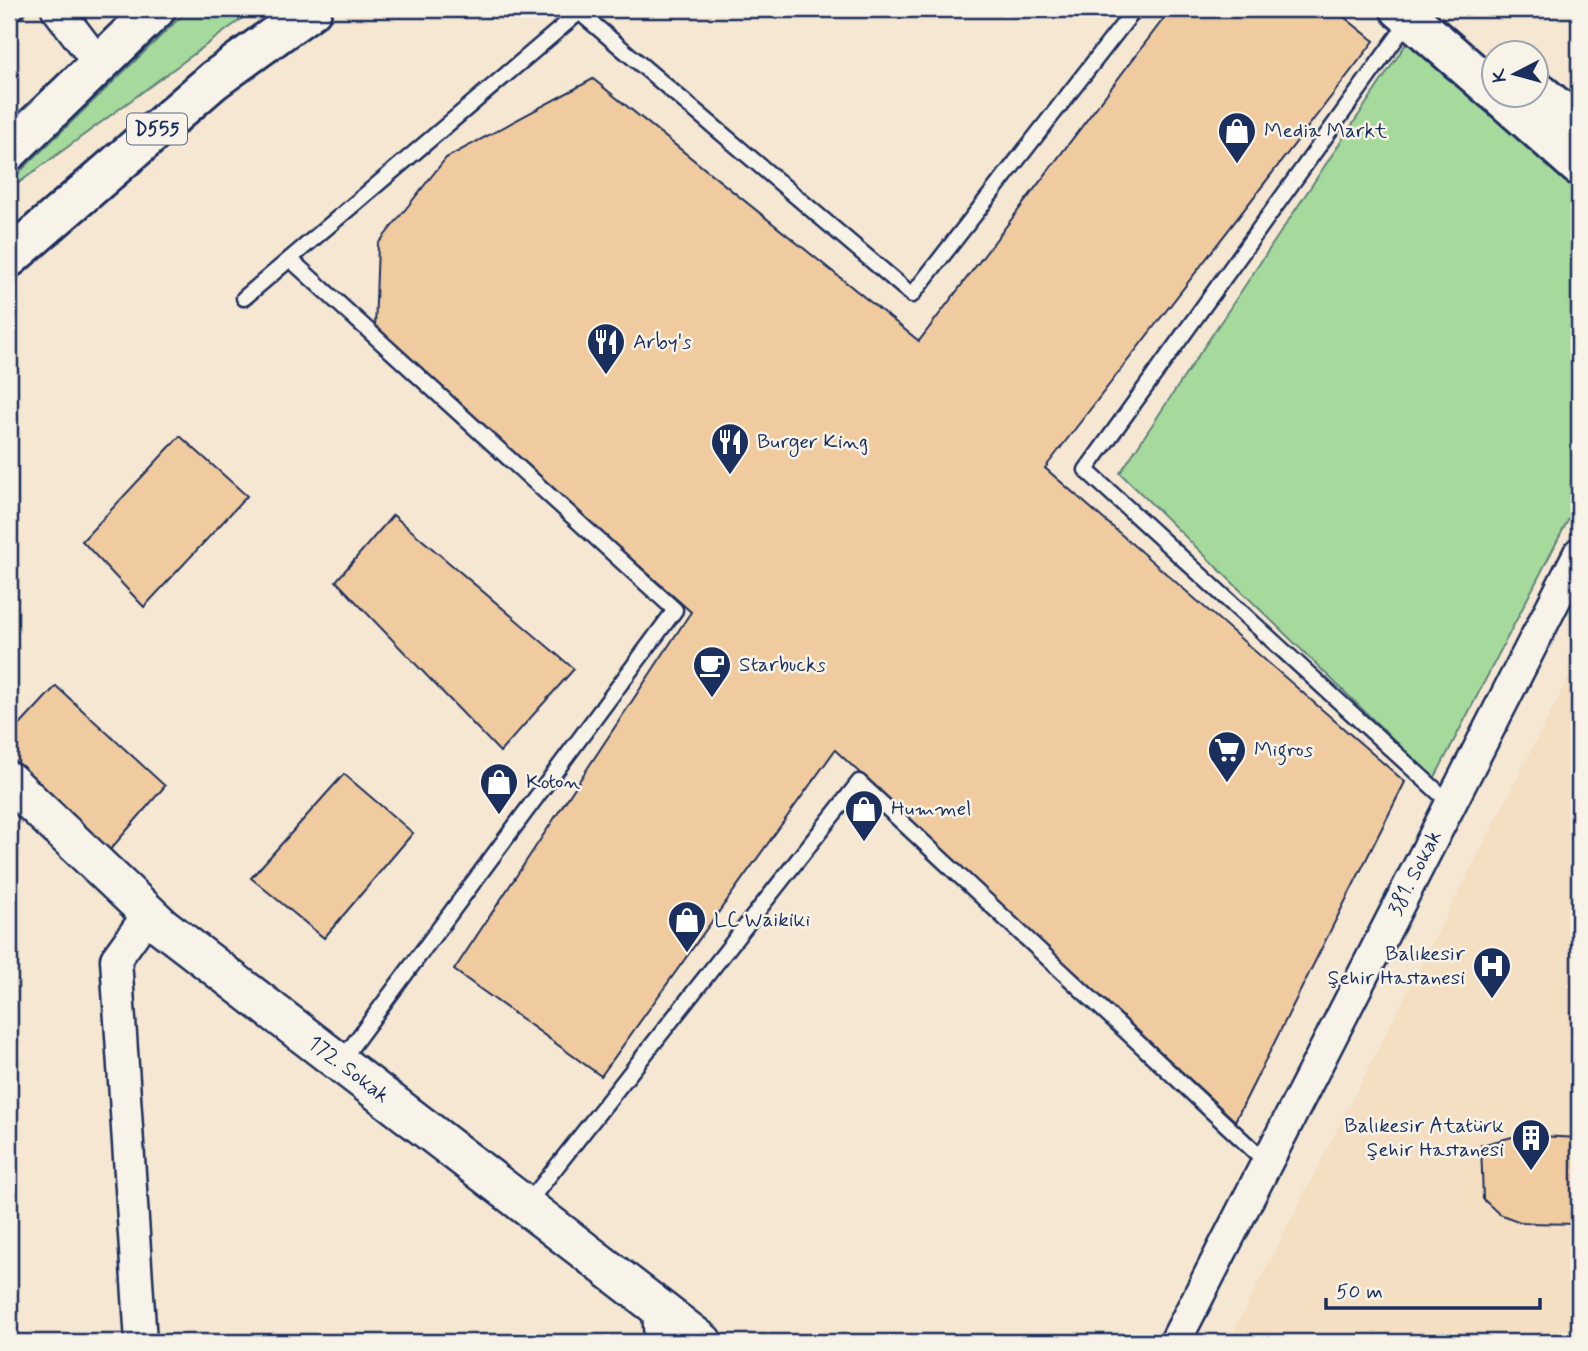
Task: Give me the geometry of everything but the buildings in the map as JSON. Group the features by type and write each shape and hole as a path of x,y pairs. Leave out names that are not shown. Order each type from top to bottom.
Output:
{"main road":[{"path":"9,151 156,9"},
{"name":"D555","path":"9,258 214,80 312,9"},
{"path":"1415,12 1480,48"},
{"path":"1415,12 1480,78"},
{"path":"9,234 214,80"},
{"path":"1550,102 1579,126"},
{"path":"1514,108 1579,166"}],"street":[{"path":"57,9 99,64"},
{"name":"381. Sokak","path":"1175,1342 1579,552"},
{"name":"172. Sokak","path":"9,781 149,913 526,1205 659,1325 703,1342"},
{"path":"141,1342 116,959 149,913"}],"lane":[{"path":"9,13 18,9"},
{"path":"244,298 581,11 912,295 1135,9"},
{"path":"1415,12 1086,470 1451,804"},
{"path":"290,259 674,610 340,1063"},
{"path":"526,1205 859,782 1267,1163"}],"shaded area":[{"name":"Balıkesir Şehir Hastanesi","path":"1579,657 1579,1342 1228,1342"}],"green space":[{"path":"189,9 255,9 9,190 9,182"},
{"path":"1408,41 1480,103 1480,108 1485,108 1579,189 1579,499 1434,779 1120,473"}],"place":[{"name":"Media Markt","path":"1237,165"},
{"name":"Arby's","path":"606,376"},
{"name":"Burger King","path":"730,476"},
{"name":"Starbucks","path":"712,699"},
{"name":"Migros","path":"1227,784"},
{"name":"Koton","path":"499,816"},
{"name":"Hummel","path":"864,843"},
{"name":"LC Waikiki","path":"687,954"},
{"name":"Balıkesir Şehir Hastanesi","path":"1492,1000"},
{"name":"Balıkesir Atatürk Şehir Hastanesi","path":"1531,1172"}]}
